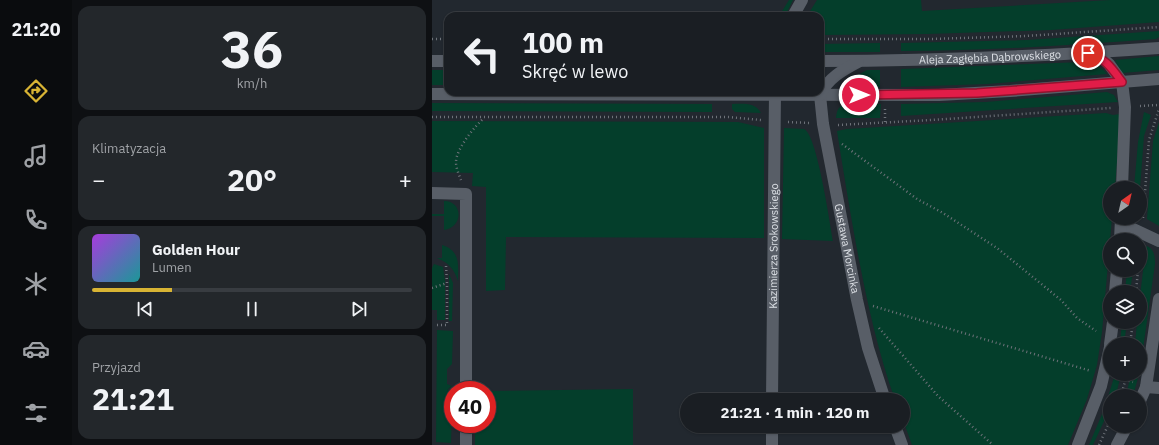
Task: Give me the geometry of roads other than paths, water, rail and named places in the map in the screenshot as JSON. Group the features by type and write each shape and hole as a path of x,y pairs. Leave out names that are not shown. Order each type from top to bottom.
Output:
{"street":[{"path":"795,12 802,0"},
{"name":"Aleja Zagłębia Dąbrowskiego","path":"824,61 1003,58 1159,48"},
{"path":"1088,53 1106,61 1122,82 1125,107 1122,181"},
{"path":"432,61 444,61"},
{"path":"824,87 835,75 859,61"},
{"path":"824,95 977,93 1159,78"},
{"path":"432,94 444,94"},
{"name":"Kazimierza Srokowskiego","path":"772,393 775,96"},
{"name":"Gustawa Morcinka","path":"820,96 825,132 857,300 868,348 883,393"},
{"path":"432,193 466,194 466,381"},
{"path":"1125,225 1159,241"},
{"path":"1159,299 1146,387 1159,388"},
{"path":"1078,445 1097,400 1103,379"},
{"path":"466,433 466,445"},
{"path":"772,433 772,445"},
{"path":"898,433 902,445"},
{"path":"1117,445 1123,433"}]}
